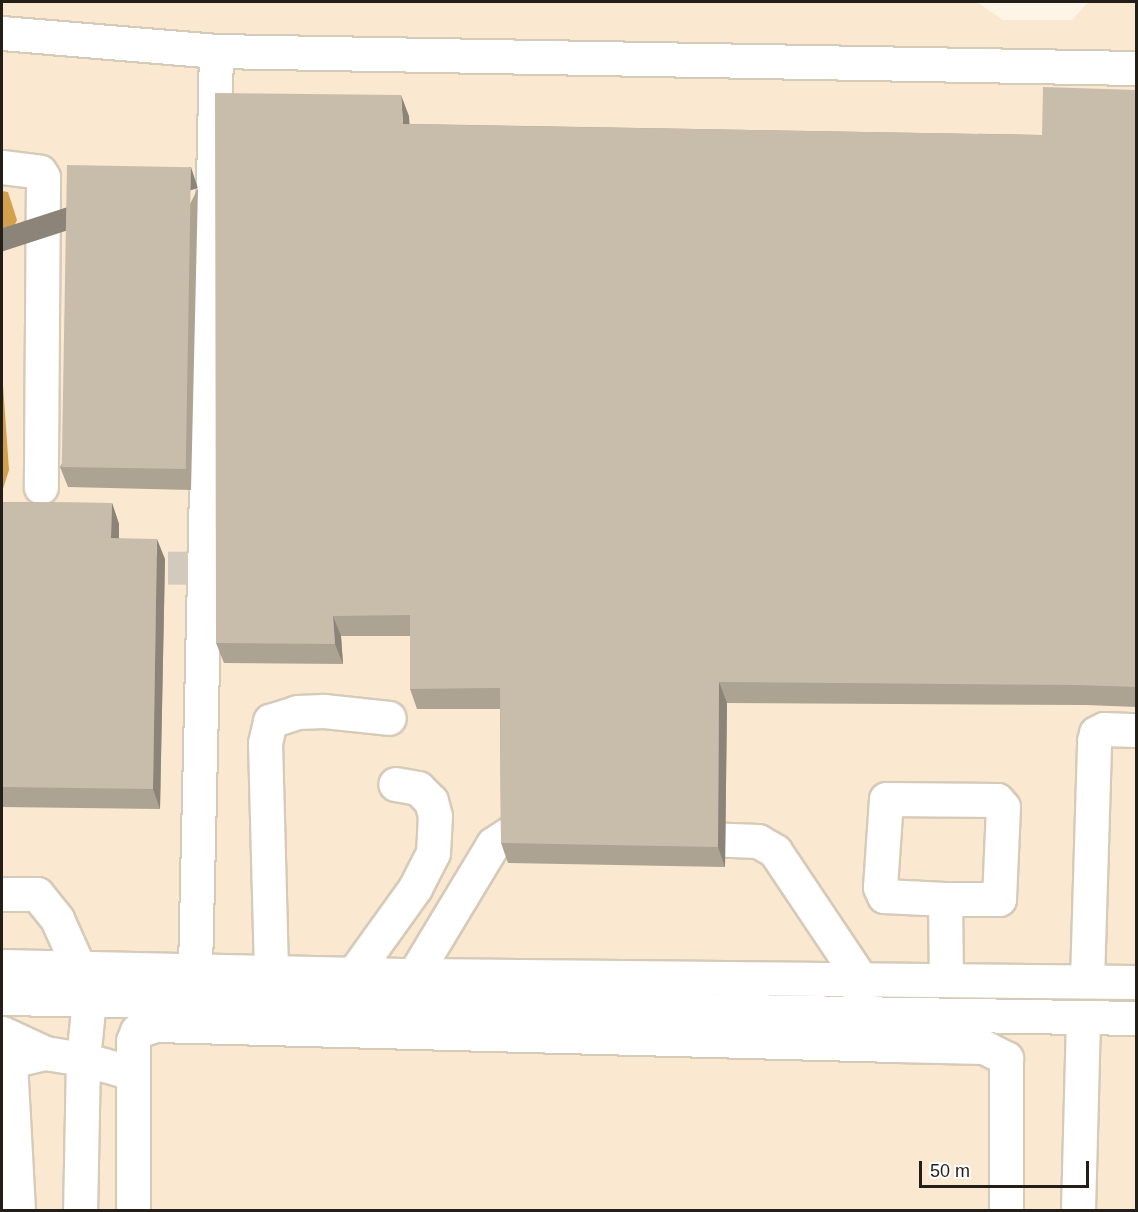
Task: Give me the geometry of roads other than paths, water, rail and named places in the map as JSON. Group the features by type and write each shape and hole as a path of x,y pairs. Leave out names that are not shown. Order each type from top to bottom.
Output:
{"lane":[{"path":"2,33 216,51 1137,68"},
{"path":"195,969 216,51"},
{"path":"2,167 39,172 43,177 41,487"},
{"path":"271,971 265,743 270,721 297,712 324,711 389,718"},
{"path":"1087,981 1094,741 1096,733 1104,729 1137,730"},
{"path":"354,973 415,888 433,853 435,816 431,801 418,788 395,784"},
{"path":"886,799 985,799 1001,803 999,899 945,900 884,896 880,887 886,799"},
{"path":"414,975 493,844 513,831 572,833"},
{"path":"653,837 758,841 776,851 860,978 859,1016"},
{"path":"2,894 37,894 57,919 79,968"},
{"path":"945,900 946,979"},
{"path":"2,966 414,975 1137,982"},
{"path":"768,977 773,1023"},
{"path":"1047,981 1047,1017"},
{"path":"2,998 652,1023"},
{"path":"80,1210 83,1059 89,1000"},
{"path":"773,1023 859,1016 897,1030 1047,1017 1137,1018"},
{"path":"1078,1210 1083,1018"},
{"path":"133,1210 132,1073 133,1041 137,1031 156,1026 773,1023 897,1030 984,1047 1006,1058 1006,1210"},
{"path":"18,1210 4,1053 45,1053 83,1059 132,1073"}],"tunnel":[{"path":"119,567 204,568"}]}
